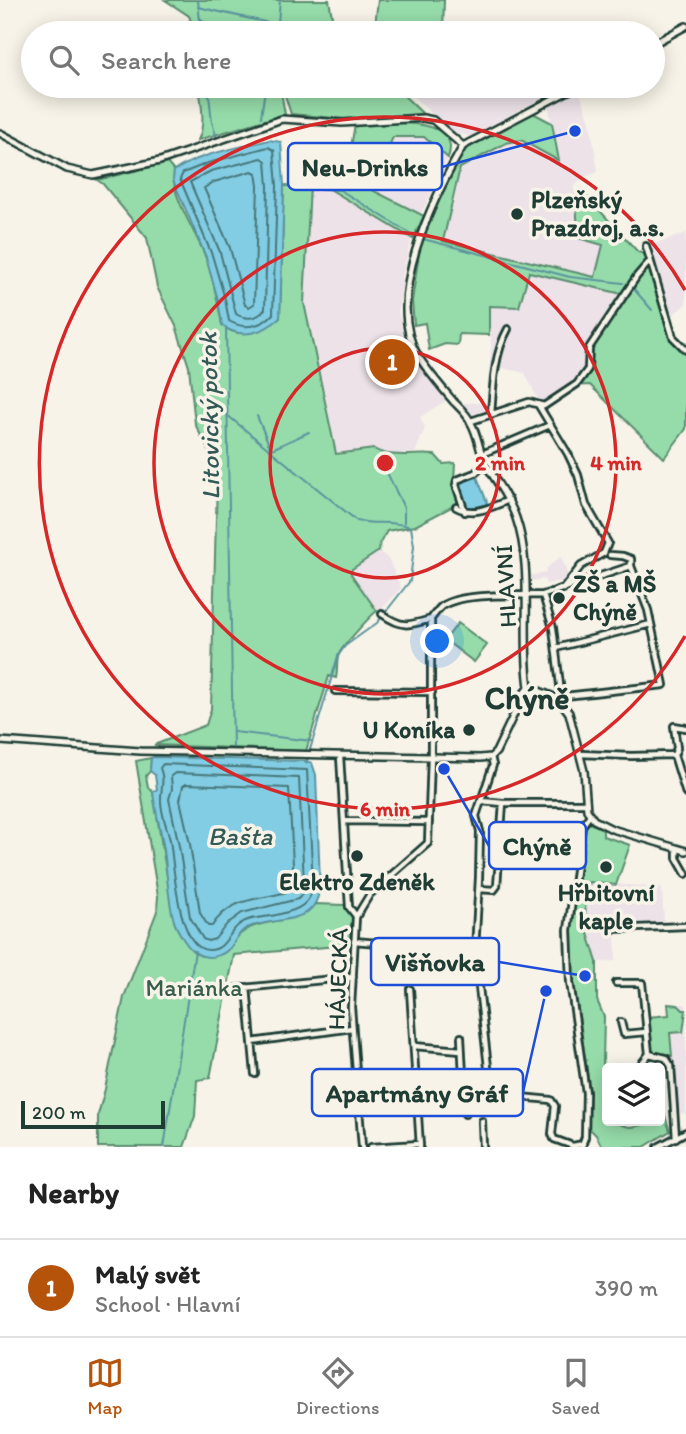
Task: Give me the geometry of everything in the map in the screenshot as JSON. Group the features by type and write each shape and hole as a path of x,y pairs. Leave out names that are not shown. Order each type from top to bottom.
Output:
{"street":[{"path":"665,37 686,26"},
{"path":"0,133 67,169 93,175 160,161 282,119 342,122 423,118 433,120 463,146 555,98"},
{"name":"HLAVNÍ","path":"463,146 440,186 419,235 410,285 408,321 410,336 418,355 437,383 471,421 486,463 509,500 520,531 525,568 529,687"},
{"path":"646,246 673,337 686,350"},
{"path":"471,421 529,402 544,406 577,384 588,369 589,348 650,261"},
{"path":"491,415 494,375 501,342 508,329"},
{"path":"539,406 568,454 578,475 586,505 608,543 604,552 581,566 563,589"},
{"path":"482,454 550,425"},
{"path":"466,512 456,485 457,480 475,473 486,463"},
{"path":"456,507 466,512 480,511 509,500"},
{"path":"559,699 565,696 664,685 648,610 631,566 631,559 629,556 610,555"},
{"path":"382,614 396,624 414,624 432,619 441,607 468,598 543,595 631,566"},
{"path":"543,595 553,628 561,693 559,699"},
{"name":"HÁJECKÁ","path":"362,1147 352,1028 356,917 370,894 428,843 432,619"},
{"path":"556,648 651,624"},
{"path":"0,741 140,751 491,757 529,687 559,699 572,722 584,771 586,803 590,815 603,825 686,851"},
{"path":"335,691 432,692"},
{"path":"686,728 674,726 677,748 674,755 686,794"},
{"path":"580,754 674,755"},
{"path":"340,755 349,907 356,917"},
{"path":"491,757 494,765 476,816 480,831 475,951 491,1094 551,1100 555,1106 552,1134 554,1139 573,1146 583,1146 586,1093 570,982 568,930 582,826 590,815"},
{"path":"481,801 586,803"},
{"path":"479,889 494,890 497,886 503,803"},
{"path":"344,821 429,822"},
{"path":"677,849 677,858 686,874"},
{"path":"612,929 686,926"},
{"path":"354,942 475,951"},
{"path":"233,989 353,977"},
{"path":"616,983 642,983 649,1054 642,1063"},
{"path":"247,988 256,1074"},
{"path":"371,1147 420,1146 410,989"},
{"path":"621,1022 624,1034 646,1032"},
{"path":"252,1042 352,1028"},
{"path":"461,1037 465,1114"},
{"path":"414,1046 461,1050"},
{"path":"649,1054 666,1058 670,1062 676,1138"},
{"path":"416,1091 464,1094"},
{"path":"482,1121 483,1147"},
{"path":"658,1147 686,1132"}],"shaded area":[{"path":"415,98 542,98 470,136 453,133"},
{"path":"562,98 582,98 590,121 598,172 587,176 573,187 604,245 595,277 443,241 460,168 506,143 521,140 558,161 548,105"},
{"path":"393,137 424,137 448,158 421,214 370,189"},
{"path":"310,186 340,191 412,236 401,281 403,283 398,311 404,337 447,400 420,417 425,428 415,453 383,455 374,449 336,455 304,303"},
{"path":"686,233 686,304 670,317 650,245"},
{"path":"529,272 623,294 587,370 571,386 544,404 540,403 525,373 498,367 494,408 470,415 458,403 488,403 491,344 489,306"},
{"path":"379,551 389,560 401,588 377,611 351,573 351,569"},
{"path":"561,556 569,579 561,585 560,581 546,584 544,579 532,581 531,575 546,573 546,569"},
{"path":"590,882 662,888 664,924 615,926 616,961 597,962 586,927 585,896"},
{"path":"668,1004 686,1004 686,1114 677,1112"}],"green space":[{"path":"165,0 329,0 333,21 191,21 189,16"},
{"path":"378,0 444,0 443,21 375,21"},
{"path":"201,98 282,98 285,114 198,140"},
{"path":"286,98 406,98 423,114 345,119 291,114"},
{"path":"533,113 552,123 559,161 521,140 506,143 460,168 443,241 595,277 603,245 578,238 576,195 580,189 638,252 648,255 673,337 686,350 686,429 664,458 590,385 571,386 587,370 587,346 622,294 529,272 519,307 489,306 489,335 459,334 458,345 445,344 429,350 425,323 414,325 412,301 420,247 443,187 465,148"},
{"path":"400,123 432,127 444,134 450,144 448,158 424,137 393,137 370,189 424,216 413,239 328,188 308,162 348,164 355,124"},
{"path":"167,163 174,171 180,202 208,264 222,325 236,333 251,332 280,318 284,185 310,186 304,303 336,454 374,449 395,455 435,455 443,464 455,463 454,481 459,503 415,526 387,531 379,551 352,569 351,574 377,611 339,654 336,678 329,676 306,751 154,745 206,725 211,709 217,479 215,454 210,453 195,424 189,367 176,326 157,287 147,238 97,180"},
{"path":"458,623 487,645 474,662 445,640"},
{"name":"Mariánka","path":"151,758 150,771 146,776 148,787 153,792 175,924 194,952 201,956 232,944 240,934 250,928 295,917 315,904 345,905 353,918 348,945 234,955 210,1078 197,1080 195,1116 184,1147 98,1147 98,1115 124,997 157,911 158,896 136,761"},
{"path":"588,823 603,828 603,836 630,845 616,885 590,882 585,896 586,927 597,962 597,1000 604,1017 602,1126 665,1126 665,1116 670,1131 644,1147 602,1147 589,1128 587,1109 590,1092 571,962 570,932 584,830"},
{"path":"668,1004 678,1005 686,1010 683,1032 670,1033 672,1056 650,1048 648,1017 669,1015"}],"water":[{"path":"269,140 281,142 284,186 280,318 260,331 237,333 222,325 206,257 173,180 174,171 207,155"},
{"path":"477,477 487,502 484,507 473,510 466,507 459,484 460,481"},
{"name":"Bašta","path":"151,758 312,763 316,775 320,884 312,908 293,918 247,928 226,952 216,956 206,957 192,950 176,927 171,907 153,792 157,789 155,775 150,771"}],"waterway":[{"name":"Litovický potok","path":"198,0 200,21"},
{"path":"278,21 280,0"},
{"path":"198,7 260,21"},
{"name":"Litovický potok","path":"209,98 217,139"},
{"path":"261,117 264,98"},
{"path":"284,186 340,190 416,237"},
{"path":"423,239 570,277 623,283"},
{"path":"633,288 652,310"},
{"name":"Litovický potok","path":"226,327 233,750"},
{"path":"227,415 357,521 411,527 414,546 410,581 377,623 345,646 338,656 306,763"},
{"path":"257,416 270,447"},
{"path":"272,449 309,432"},
{"path":"381,460 404,508 404,524"},
{"path":"234,732 312,741"},
{"name":"Litovický potok","path":"164,1147 195,951"}],"place":[{"name":"Neu-Drinks","path":"575,131"},
{"name":"Plzeňský Prazdroj, a.s.","path":"517,214"},
{"name":"Malý svět","path":"392,362"},
{"name":"ZŠ a MŠ Chýně","path":"559,598"},
{"name":"U Koníka","path":"469,730"},
{"name":"Chýně","path":"444,769"},
{"name":"Elektro Zdeněk","path":"357,856"},
{"name":"Hřbitovní kaple","path":"606,867"},
{"name":"Višňovka","path":"585,976"},
{"name":"Apartmány Gráf","path":"546,991"}],"district":[{"name":"Chýně","path":"527,698"}]}
